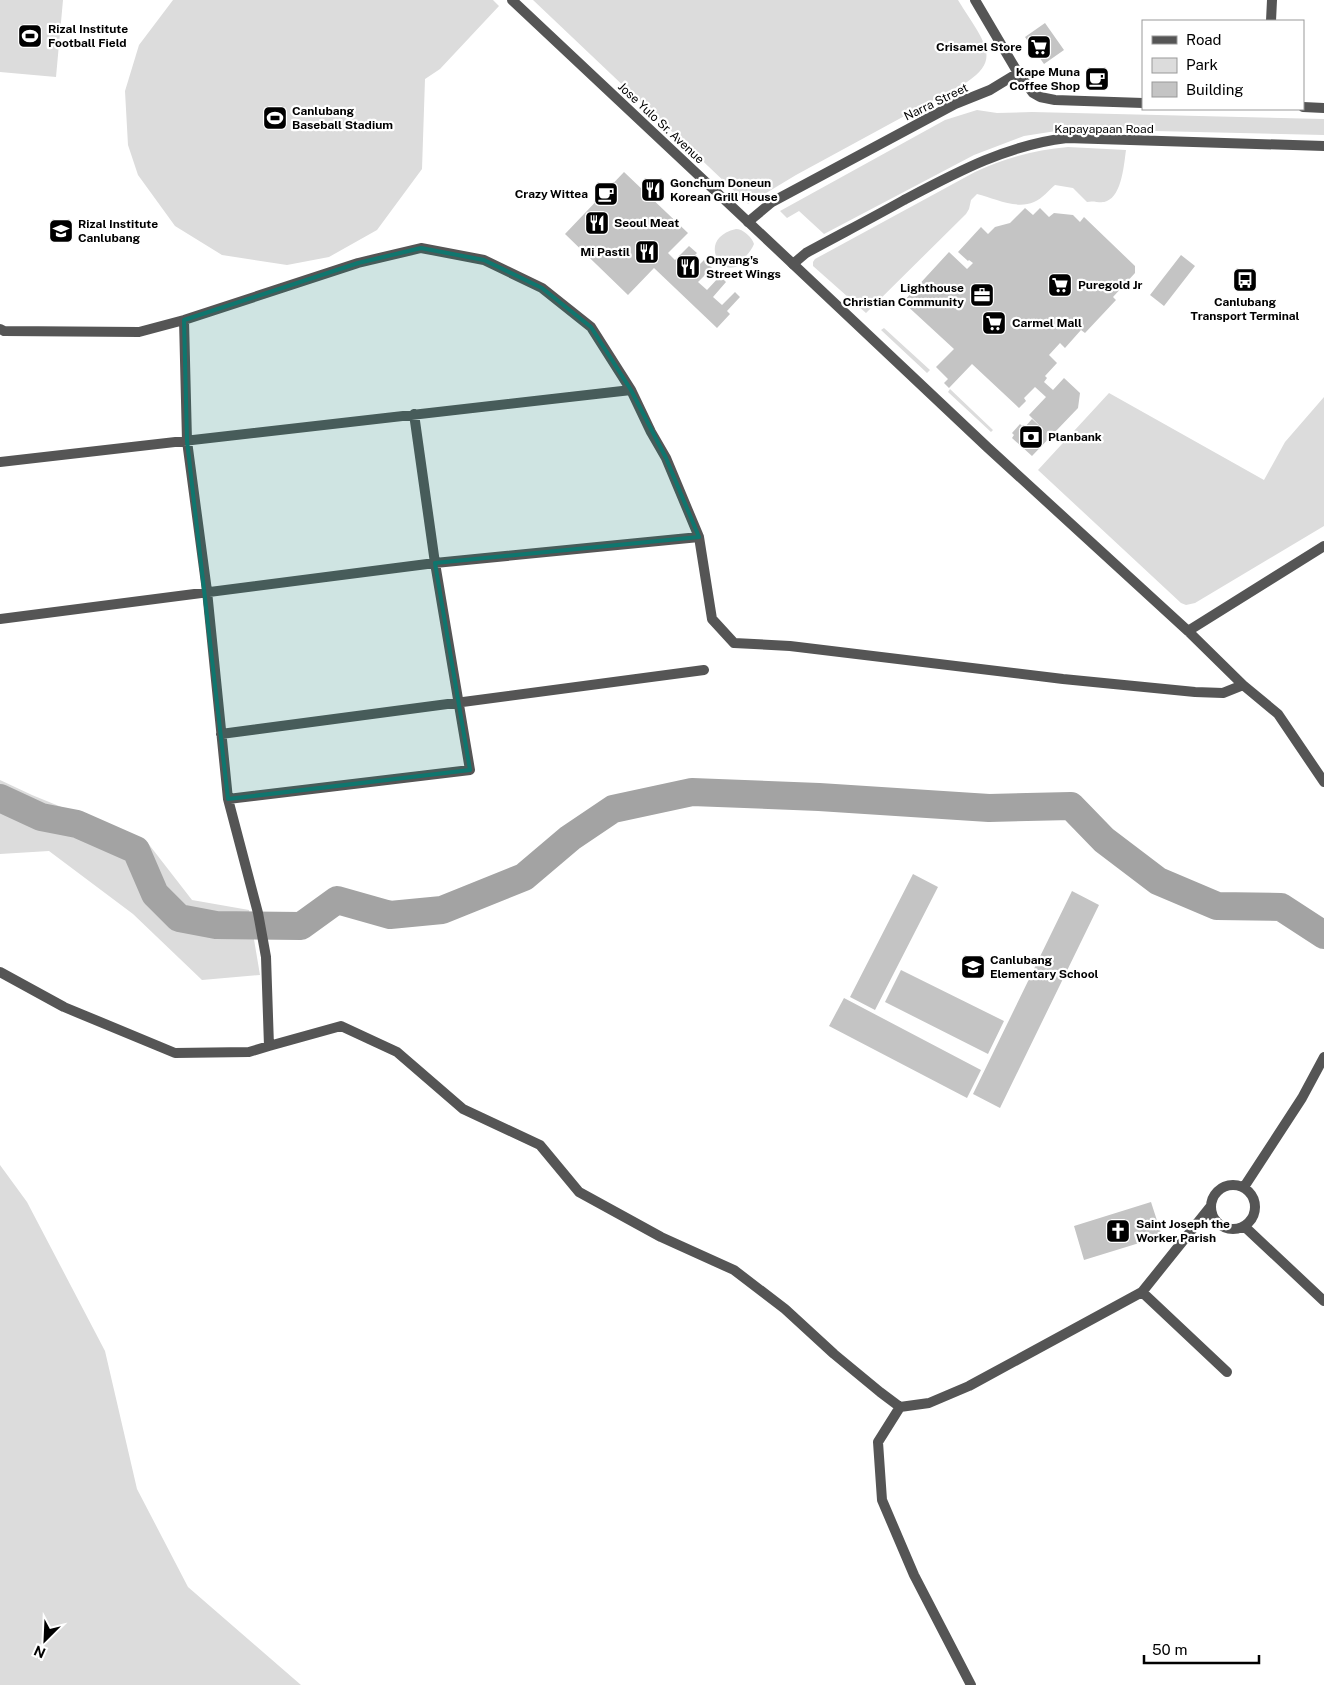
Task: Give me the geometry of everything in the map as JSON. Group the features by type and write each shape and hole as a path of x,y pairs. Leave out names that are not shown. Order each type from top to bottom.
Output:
{"street":[{"name":"Jose Yulo Sr. Avenue","path":"512,0 987,447 1188,632 1242,685 1278,714 1324,782"},
{"path":"975,0 1018,73 1033,93 1048,99 1142,103"},
{"path":"1271,20 1272,0"},
{"name":"Narra Street","path":"748,222 772,202 955,104 990,90 1018,73"},
{"path":"1304,108 1324,108"},
{"name":"Kapayapaan Road","path":"793,264 806,253 956,172 995,155 1033,143 1067,138 1324,146"},
{"path":"0,329 4,331 139,332 184,320 358,263 421,248 484,260 542,288 591,327 631,390 666,458 698,537 712,619 734,643 790,646 1063,679 1195,692 1223,693 1242,685"},
{"path":"184,320 187,441 207,591 228,799 258,913 266,957 269,1046"},
{"path":"0,462 631,390"},
{"path":"228,799 470,770 435,563 414,414"},
{"path":"0,619 435,563 698,537"},
{"path":"1188,632 1324,546"},
{"path":"221,734 704,670"},
{"path":"0,972 64,1007 175,1053 249,1052 341,1026 397,1052 463,1109 540,1145 579,1192 661,1237 734,1270 785,1308 834,1354 900,1407 929,1403 969,1386 1142,1292 1211,1206 1216,1192 1223,1188 1230,1185 1244,1187 1255,1199 1255,1215 1244,1227 1229,1229 1215,1221 1211,1206"},
{"path":"1244,1187 1302,1098 1324,1057"},
{"path":"1244,1227 1324,1301"},
{"path":"1142,1292 1227,1372"},
{"path":"900,1407 878,1442 882,1500 914,1575 971,1685"}],"highlighted area":[{"path":"421,248 484,260 542,288 591,327 631,390 666,458 699,537 435,563 470,770 228,799 187,441 184,320 358,263"}],"green space":[{"name":"Rizal Institute Football Field","path":"0,0 63,0 56,77 0,72"},
{"name":"Canlubang Baseball Stadium","path":"173,0 493,0 499,6 440,69 425,79 422,169 377,230 329,257 287,265 222,255 175,226 138,175 128,145 125,91 139,45"},
{"path":"533,0 958,0 982,38 986,59 981,70 967,82 796,175 748,204"},
{"path":"977,110 997,113 1032,112 1324,119 1324,135 1069,129 1024,136 974,155 824,234 799,211 787,218 780,211 945,120"},
{"path":"1068,147 1126,150 1119,186 1112,198 1105,202 1087,202 1073,188 1055,185 1040,199 1020,205 1005,203 977,194 971,200 966,214 866,313 813,266 815,259 975,172 1020,155"},
{"path":"736,229 747,234 754,244 737,266 730,268 724,266 719,261 715,247 718,240 724,234"},
{"path":"884,328 930,370 927,373 881,330"},
{"path":"950,389 993,430 991,432 948,392"},
{"path":"1109,393 1264,480 1285,442 1324,397 1324,526 1195,603 1186,605 1181,603 1038,470"},
{"path":"0,780 147,842 192,900 249,910 260,975 202,980 133,914 49,851 0,854"},
{"path":"0,1165 27,1202 105,1351 137,1489 188,1587 301,1685 0,1685"}],"building":[{"path":"1045,23 1064,50 1044,64 1025,37"},
{"path":"624,172 688,233 668,253 675,260 689,246 697,253 689,261 694,266 688,272 690,274 704,260 712,268 698,282 707,290 720,276 726,282 713,297 722,305 735,292 740,297 727,311 730,314 717,328 654,268 628,295 565,234"},
{"name":"Carmel Mall","path":"1025,208 1033,215 1040,208 1049,217 1054,213 1073,215 1080,222 1084,217 1135,266 1135,273 1113,297 1116,300 1085,333 1081,330 1065,348 1060,343 1049,355 1057,363 1045,376 1047,378 1044,382 1053,390 1064,378 1080,393 1078,408 1032,456 1012,438 1014,435 1012,433 1020,424 1024,428 1032,419 1046,432 1029,415 1046,397 1035,387 1024,398 1026,401 1019,408 972,364 949,388 944,383 948,379 936,367 954,349 903,302 949,252 967,269 973,263 958,252 981,227 988,234 995,227 1010,223"},
{"path":"1181,255 1195,266 1164,306 1150,295"},
{"path":"913,874 938,887 875,1010 850,997"},
{"path":"1072,891 1099,905 1000,1108 973,1094"},
{"path":"901,970 1004,1021 988,1054 885,1002"},
{"path":"844,998 981,1070 967,1098 829,1026"},
{"name":"Saint Joseph the Worker Parish","path":"1151,1202 1162,1236 1084,1260 1074,1226"}],"waterway":[{"path":"0,798 41,817 77,824 136,850 155,894 179,918 216,925 301,926 337,900 390,915 442,910 524,877 570,838 613,809 692,792 819,797 989,808 1071,806 1104,840 1158,881 1217,906 1281,907 1324,935"}],"place":[{"name":"Rizal Institute Football Field","path":"30,36"},
{"name":"Crisamel Store","path":"1039,47"},
{"name":"Kape Muna Coffee Shop","path":"1097,79"},
{"name":"Canlubang Baseball Stadium","path":"275,118"},
{"name":"Gonchum Doneun Korean Grill House","path":"653,190"},
{"name":"Crazy Wittea","path":"606,194"},
{"name":"Seoul Meat","path":"597,223"},
{"name":"Rizal Institute Canlubang","path":"61,231"},
{"name":"Mi Pastil","path":"647,252"},
{"name":"Onyang's Street Wings","path":"688,267"},
{"name":"Canlubang Transport Terminal","path":"1245,280"},
{"name":"Puregold Jr","path":"1060,285"},
{"name":"Lighthouse Christian Community","path":"982,295"},
{"name":"Carmel Mall","path":"994,323"},
{"name":"Planbank","path":"1031,437"},
{"name":"Canlubang Elementary School","path":"973,967"},
{"name":"Saint Joseph the Worker Parish","path":"1118,1231"}]}
